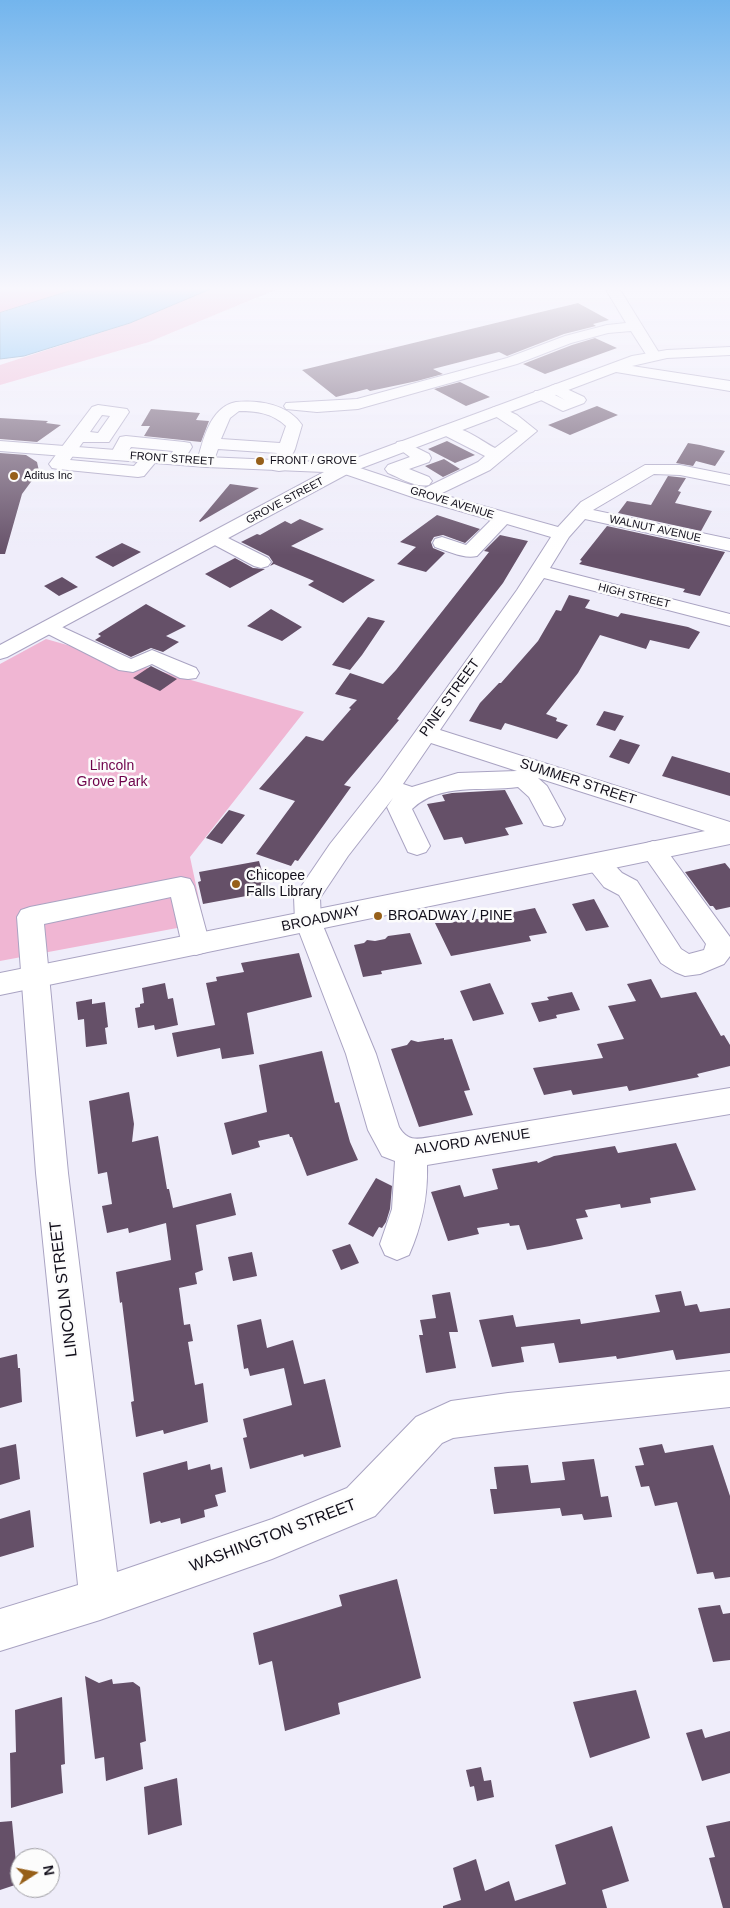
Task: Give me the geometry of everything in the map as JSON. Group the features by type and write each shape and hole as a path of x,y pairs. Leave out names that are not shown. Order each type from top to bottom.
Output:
{"street":[{"path":"292,406 317,407 358,404 455,377"},
{"name":"GROVE STREET","path":"0,654 345,468 408,449 446,430 589,377"},
{"path":"675,377 730,386"},
{"path":"705,377 709,382"},
{"path":"408,449 423,458 394,469 419,489 442,487 479,469 529,431 498,411"},
{"path":"206,462 210,443 223,418 276,423 289,441"},
{"path":"446,430 496,455"},
{"path":"79,437 58,464 138,472 151,458"},
{"path":"118,455 126,441 184,447 176,460"},
{"path":"210,443 289,441"},
{"path":"279,466 289,441"},
{"name":"FRONT STREET","path":"0,446 206,462 345,468"},
{"name":"GROVE AVENUE","path":"345,468 419,489 503,518 562,534"},
{"name":"PINE STREET","path":"308,921 307,898 339,850 388,787 526,592 562,534 581,512 587,506 651,469 661,468 730,480"},
{"name":"WALNUT AVENUE","path":"581,512 730,545"},
{"path":"442,543 470,552 503,518"},
{"path":"216,538 261,562"},
{"name":"HIGH STREET","path":"539,571 730,620"},
{"path":"49,627 127,665 133,666 152,656 188,673"},
{"name":"SUMMER STREET","path":"425,733 529,773 730,831"},
{"path":"417,846 399,807 411,796 458,781 510,780 529,773 554,819"},
{"path":"388,787 411,796"},
{"name":"BROADWAY","path":"0,984 730,835"},
{"path":"597,862 613,880 628,888 671,956 685,964 700,963 714,957 720,950 719,942 653,850"},
{"name":"LINCOLN STREET","path":"100,1599 56,1215 33,978 30,917 181,886 196,945"},
{"name":"ALVORD AVENUE","path":"308,921 361,1054 384,1130 393,1146 410,1152 438,1150 730,1101"},
{"path":"397,1244 408,1220 412,1187 410,1152"},
{"name":"WASHINGTON STREET","path":"0,1630 100,1599 272,1539 361,1502 429,1430 451,1420 508,1412 730,1389"}],"green space":[{"path":"0,377 28,377 0,385"},
{"name":"Lincoln Grove Park","path":"46,639 304,712 190,857 204,923 0,961 0,664"}],"building":[{"path":"311,377 432,377 370,391 367,389 336,397"},
{"path":"460,382 490,397 466,406 434,389"},
{"path":"597,406 618,415 570,435 548,425"},
{"path":"151,409 200,413 196,420 209,421 201,442 144,436 150,426 141,426"},
{"path":"0,418 48,421 46,423 61,425 37,442 0,439"},
{"path":"447,441 475,455 455,463 428,449"},
{"path":"688,443 725,451 715,466 696,461 693,466 676,463"},
{"path":"0,453 26,455 37,462 39,471 22,494 5,554 0,554"},
{"path":"444,459 460,469 443,477 425,466"},
{"path":"668,476 686,478 678,491 681,492 675,503 712,511 701,531 618,513 627,501 651,505"},
{"path":"230,484 259,488 200,522 199,521"},
{"path":"437,515 480,529 465,543 443,535 434,537 431,542 433,548 445,553 426,572 397,564 416,547 400,542"},
{"path":"300,519 324,529 291,546 375,580 343,603 308,585 314,581 274,564 270,566 273,562 269,556 241,542 257,534 260,535 285,521 291,524"},
{"path":"607,526 725,552 700,596 683,592 685,589 579,564 582,561 580,560"},
{"path":"500,535 528,541 503,583 397,719 399,720 344,785 351,787 298,861 295,860 291,866 256,854 295,801 259,789 306,736 323,741 351,709 349,708 357,700 335,694 350,673 383,684 489,552 484,551"},
{"path":"122,543 141,552 113,567 95,557"},
{"path":"235,558 253,568 265,569 230,588 205,574"},
{"path":"62,577 78,587 59,596 44,586"},
{"path":"569,595 590,600 585,608 618,617 621,613 688,627 700,632 689,649 650,640 646,649 600,635 578,673 546,714 557,718 556,721 568,725 557,739 505,723 501,730 469,721 480,703 501,683 538,641 556,610 561,611"},
{"path":"146,604 186,626 166,636 179,642 163,652 151,648 131,657 95,640 101,636 98,634"},
{"path":"271,609 302,627 282,641 247,626"},
{"path":"368,617 385,621 362,655 350,670 332,665"},
{"path":"151,666 177,679 160,691 133,678"},
{"path":"604,711 624,716 615,731 596,725"},
{"path":"620,739 640,745 629,764 609,757"},
{"path":"672,756 730,773 730,796 662,776"},
{"path":"505,790 523,824 505,828 509,835 465,844 462,837 444,840 427,804 445,801 442,795 452,793"},
{"path":"229,810 245,815 222,844 206,838"},
{"path":"259,861 268,892 203,904 198,882 201,881 199,872"},
{"path":"725,863 730,869 730,907 716,910 713,906 710,906 685,872"},
{"path":"594,899 609,927 586,931 572,904"},
{"path":"535,908 547,933 529,936 531,941 451,956 435,923 478,919"},
{"path":"410,933 422,964 381,971 382,974 363,977 354,945 364,943 367,940 375,941 385,939 388,936"},
{"path":"299,953 312,997 247,1013 254,1054 222,1059 220,1048 177,1057 172,1033 215,1025 206,983 217,981 216,977 244,972 241,963"},
{"path":"651,979 661,998 696,992 721,1036 724,1035 730,1045 730,1066 697,1074 699,1077 629,1091 627,1086 573,1095 571,1090 544,1095 533,1068 603,1058 597,1044 624,1039 608,1006 636,1001 627,984"},
{"path":"165,983 168,999 173,998 178,1025 155,1030 154,1025 138,1028 135,1008 140,1007 140,1004 144,1003 142,988"},
{"path":"490,983 504,1014 473,1021 460,991"},
{"path":"572,992 580,1010 556,1015 557,1018 539,1022 531,1003 549,1000 547,997"},
{"path":"92,999 92,1004 105,1002 108,1027 105,1028 107,1044 86,1047 84,1019 78,1020 76,1002"},
{"path":"444,1038 444,1040 452,1039 470,1090 464,1091 473,1115 419,1127 391,1049 407,1045 411,1040 418,1042"},
{"path":"322,1051 335,1103 339,1102 350,1142 358,1160 307,1176 292,1137 289,1134 258,1141 260,1147 232,1155 224,1123 267,1112 259,1065"},
{"path":"129,1092 134,1124 132,1142 158,1136 167,1189 169,1189 173,1208 231,1193 236,1215 196,1225 203,1270 195,1273 197,1284 179,1288 184,1325 190,1324 193,1341 188,1342 195,1385 203,1383 208,1422 164,1434 163,1430 136,1437 131,1402 134,1401 122,1302 120,1303 116,1272 171,1260 166,1223 129,1233 128,1228 107,1233 102,1206 112,1204 107,1172 98,1174 89,1101"},
{"path":"676,1143 696,1190 650,1198 651,1203 621,1208 620,1204 585,1210 588,1217 576,1219 583,1239 550,1246 527,1250 519,1225 510,1226 509,1223 477,1228 479,1234 448,1241 431,1192 460,1185 464,1197 498,1189 492,1169 537,1161 538,1163 554,1156 615,1146 618,1153"},
{"path":"376,1178 392,1186 390,1209 386,1222 382,1228 379,1227 373,1237 348,1224"},
{"path":"350,1244 359,1263 341,1270 332,1250"},
{"path":"252,1252 257,1276 233,1281 228,1257"},
{"path":"681,1291 685,1306 697,1304 700,1312 730,1308 730,1353 676,1360 673,1350 617,1359 616,1356 559,1363 554,1343 521,1347 524,1362 492,1367 479,1320 513,1315 516,1327 580,1319 581,1324 660,1312 655,1295"},
{"path":"450,1292 458,1332 449,1332 456,1368 426,1373 419,1335 423,1335 420,1320 436,1318 432,1295"},
{"path":"261,1319 267,1348 293,1340 304,1384 325,1379 341,1447 304,1457 303,1454 250,1469 243,1438 247,1437 243,1419 292,1405 284,1368 250,1376 248,1368 244,1369 237,1325"},
{"path":"17,1354 18,1368 20,1368 22,1402 0,1408 0,1358"},
{"path":"16,1444 20,1479 0,1485 0,1448"},
{"path":"662,1444 665,1453 713,1445 730,1496 730,1577 715,1579 713,1572 697,1574 677,1502 655,1506 649,1486 641,1487 635,1466 644,1465 639,1448"},
{"path":"594,1459 601,1497 608,1496 612,1517 584,1520 582,1514 562,1516 560,1508 494,1514 490,1489 497,1489 494,1467 528,1465 531,1483 565,1480 562,1462"},
{"path":"187,1461 188,1470 210,1464 211,1470 222,1467 226,1492 215,1495 218,1506 204,1510 205,1517 181,1524 180,1518 150,1524 143,1473"},
{"path":"30,1510 34,1547 0,1557 0,1519"},
{"path":"397,1579 421,1678 338,1703 340,1714 285,1731 272,1661 259,1665 253,1633 342,1606 339,1595"},
{"path":"720,1605 723,1614 730,1613 730,1660 713,1662 698,1608"},
{"path":"85,1676 99,1683 112,1679 113,1684 133,1682 140,1687 146,1741 140,1743 143,1769 106,1781 104,1757 95,1759"},
{"path":"636,1690 650,1738 590,1758 573,1702"},
{"path":"62,1697 65,1764 61,1765 63,1793 11,1808 10,1753 16,1752 15,1710"},
{"path":"702,1729 705,1738 730,1731 730,1773 702,1781 686,1733"},
{"path":"481,1767 484,1781 491,1780 494,1797 477,1801 474,1786 470,1787 466,1770"},
{"path":"177,1778 182,1825 148,1835 144,1787"},
{"path":"12,1821 15,1848 10,1848 10,1887 0,1890 0,1822"},
{"path":"730,1821 730,1908 723,1908 709,1858 715,1857 706,1826"},
{"path":"612,1826 629,1881 602,1890 607,1908 443,1908 443,1906 461,1900 453,1868 476,1859 485,1891 509,1881 515,1901 566,1884 555,1845"}],"place":[{"name":"FRONT / GROVE","path":"260,461"},
{"name":"Aditus Inc","path":"14,476"},
{"name":"Chicopee Falls Library","path":"236,884"},
{"name":"BROADWAY / PINE","path":"378,916"}]}
